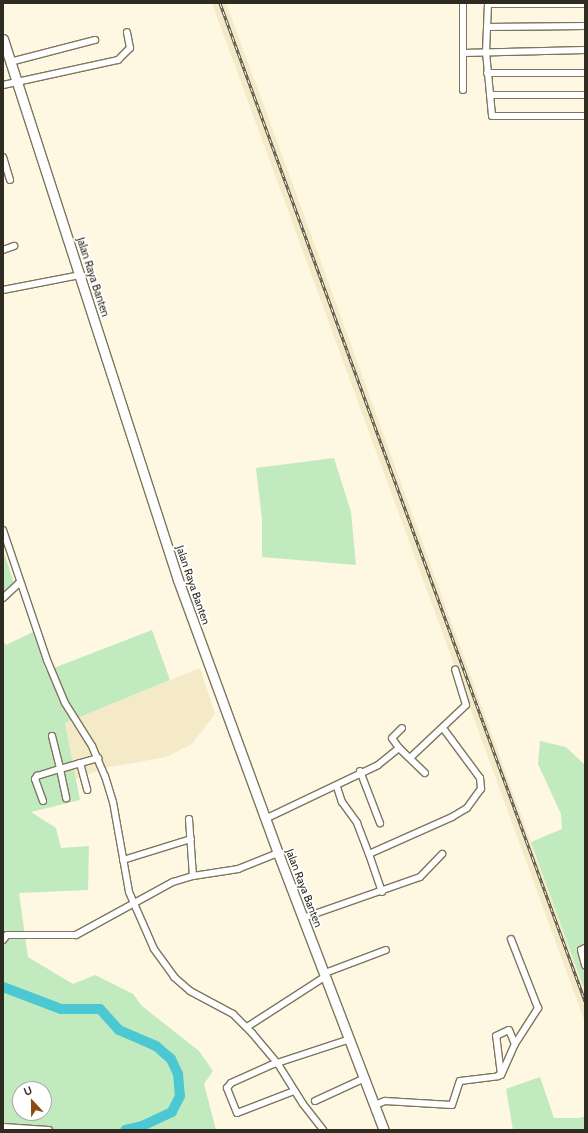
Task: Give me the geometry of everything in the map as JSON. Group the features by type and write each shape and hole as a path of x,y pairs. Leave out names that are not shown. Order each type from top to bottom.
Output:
{"main road":[{"name":"Jalan Raya Banten","path":"3,39 178,580 278,853 326,974 384,1130"}],"street":[{"path":"463,3 463,90"},
{"path":"585,4 488,4 486,52 492,116 585,116"},
{"path":"487,28 585,26"},
{"path":"3,84 118,60 130,48 127,32"},
{"path":"10,62 95,40"},
{"path":"463,53 585,50"},
{"path":"487,73 585,73"},
{"path":"490,96 585,95"},
{"path":"3,157 10,180"},
{"path":"3,250 14,246"},
{"path":"3,290 80,275"},
{"path":"3,530 20,582 65,703 98,758 113,802 127,885 154,950 174,977 190,991 233,1014 247,1027 278,1064 294,1091 323,1130"},
{"path":"3,598 20,582"},
{"path":"410,758 466,705 455,670"},
{"path":"402,728 392,738 399,748 425,773"},
{"path":"369,854 452,817 467,808 475,800 481,789 480,778 443,728"},
{"path":"52,736 66,798"},
{"path":"266,819 337,787 360,771 378,765 399,748"},
{"path":"43,801 35,779 37,776 98,758"},
{"path":"80,763 86,790"},
{"path":"360,771 380,823"},
{"path":"337,787 342,802 357,823 382,892"},
{"path":"189,819 192,876"},
{"path":"123,860 190,839"},
{"path":"3,940 7,935 76,935 159,889 192,876 238,868 278,853"},
{"path":"303,918 382,892 420,877 442,854"},
{"path":"501,1074 515,1044 538,1008 511,939"},
{"path":"585,948 581,950 585,965"},
{"path":"247,1027 326,974 386,950"},
{"path":"501,1074 496,1036 509,1030 515,1044"},
{"path":"294,1091 239,1112 235,1111 227,1088 229,1085 278,1064 350,1039"},
{"path":"375,1105 385,1101 452,1105 460,1081 501,1074"},
{"path":"315,1101 365,1078"},
{"path":"3,1127 49,1130"}],"shaded area":[{"path":"212,3 226,3 304,215 585,992 585,1022"},
{"path":"200,668 215,714 192,744 166,757 104,768 76,779 65,723"}],"green space":[{"path":"334,458 351,512 356,565 262,557 262,519 256,468"},
{"path":"3,550 16,589 3,602"},
{"path":"152,630 170,680 65,723 80,800 31,812 56,828 61,848 89,846 88,890 19,893 28,957 73,984 95,975 133,994 142,1006 199,1051 213,1071 204,1084 216,1130 3,1130 3,641 6,645 33,632 46,671"},
{"path":"540,741 566,747 585,765 585,986 583,986 531,842 562,829 561,814 538,764"},
{"path":"540,1077 554,1118 580,1118 585,1116 585,1130 513,1130 506,1089"}],"waterway":[{"path":"3,987 61,1009 100,1009 119,1030 156,1046 171,1059 178,1074 180,1096 172,1112 142,1126 125,1130"}],"railway":[{"path":"220,3 585,1001"}]}
